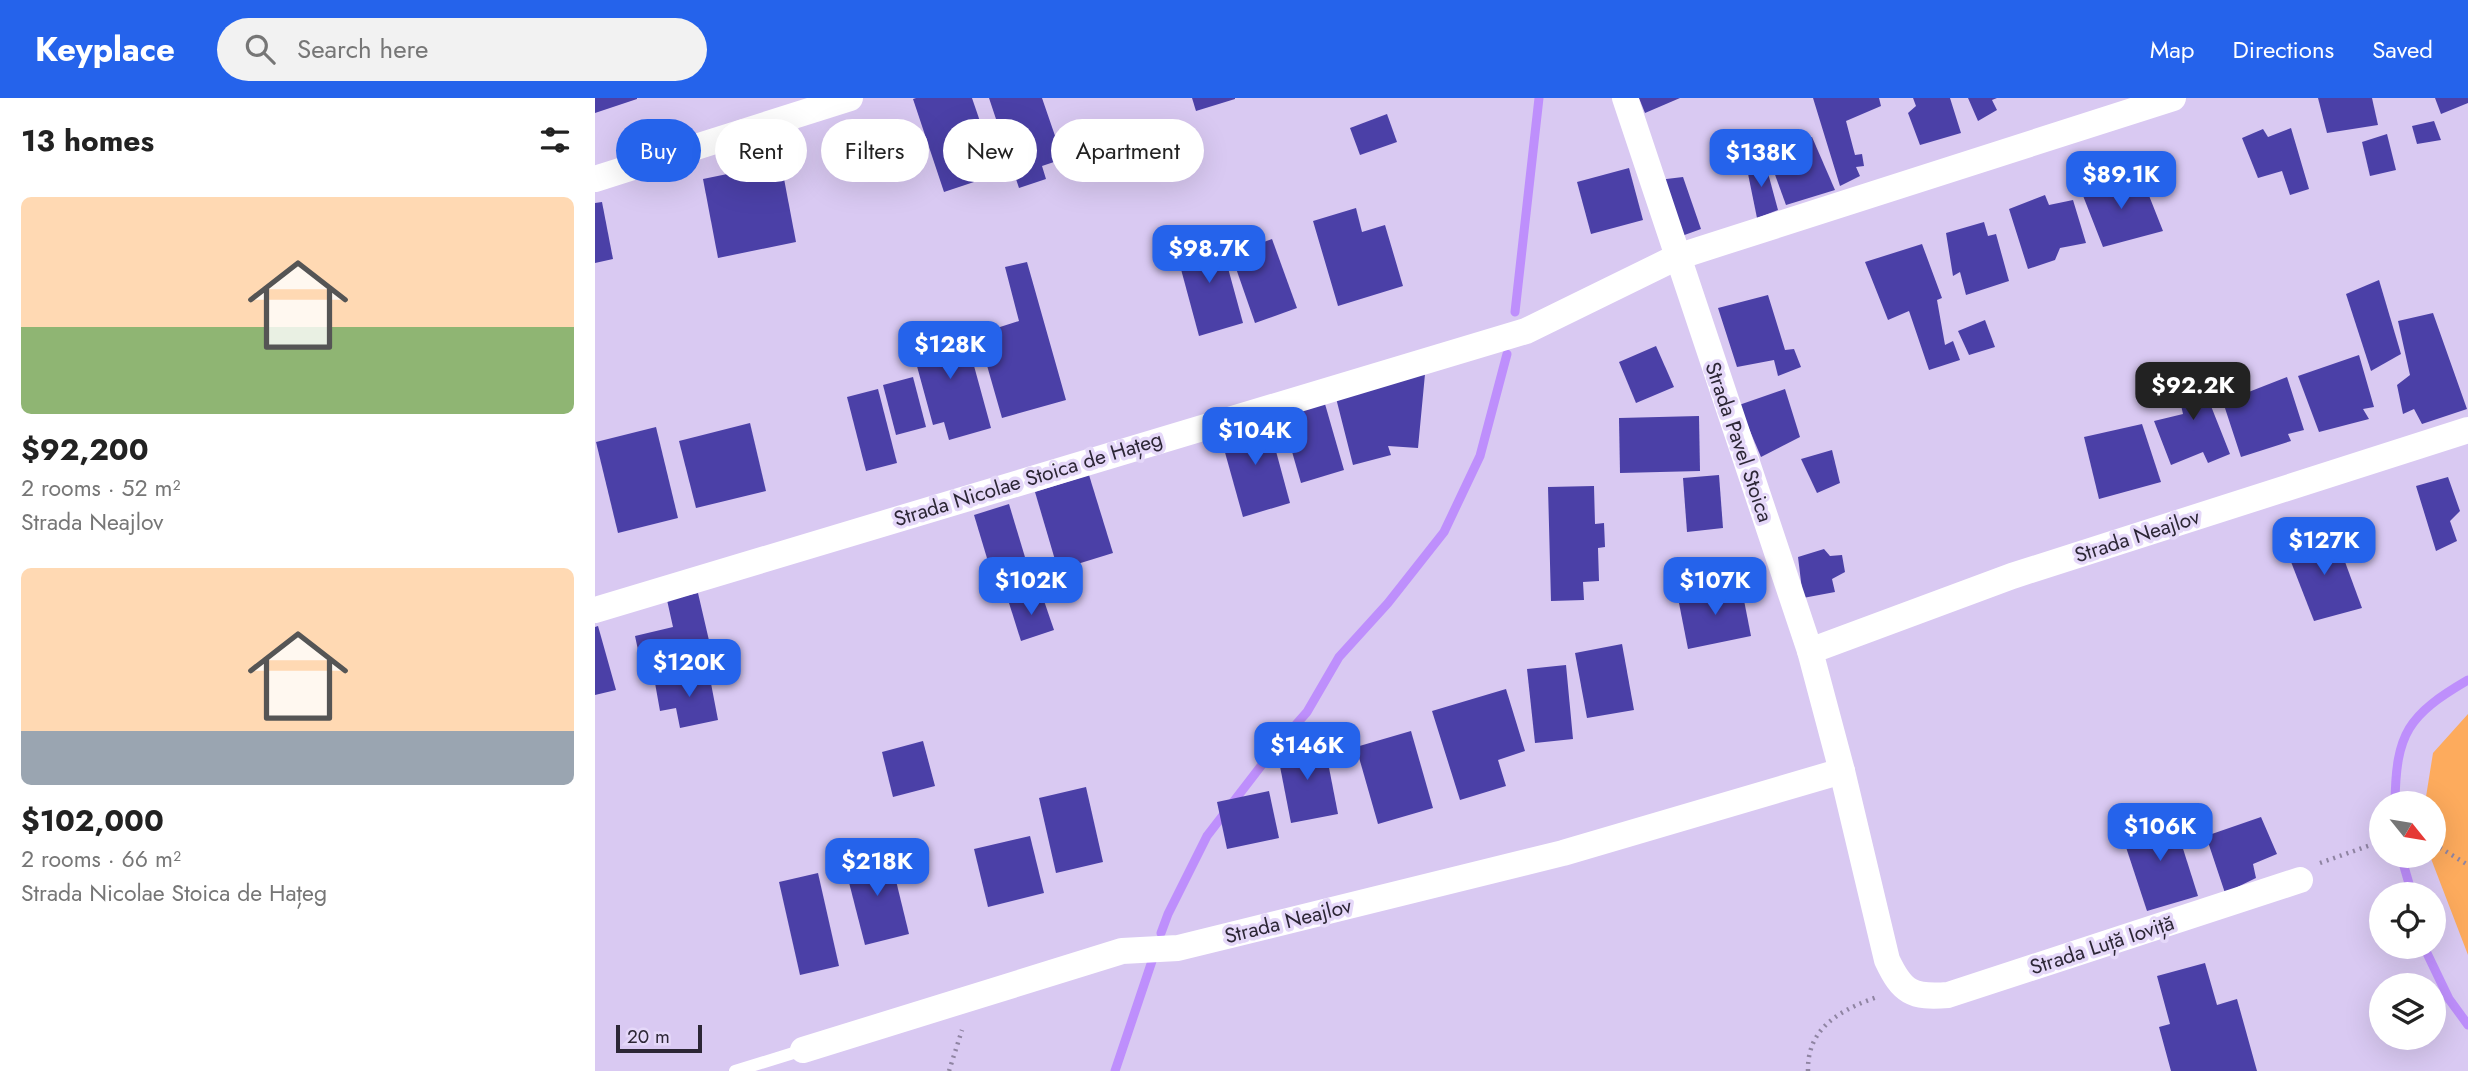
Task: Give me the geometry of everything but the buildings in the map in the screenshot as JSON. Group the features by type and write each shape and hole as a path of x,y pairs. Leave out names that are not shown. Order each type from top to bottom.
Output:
{"street":[{"path":"595,180 850,98"},
{"name":"Strada Pavel Stoica","path":"1625,98 1810,651 1887,960 1904,988"},
{"name":"Strada Nicolae Stoica de Hațeg","path":"595,610 1525,331 1677,257 2173,98"},
{"name":"Strada Neajlov","path":"1810,651 2012,576 2468,430"},
{"name":"Strada Neajlov","path":"803,1050 1122,951 1178,948 1563,853 1842,771"},
{"name":"Strada Luță Ioviță","path":"1904,988 1923,997 1948,995 2300,880"}],"lane":[{"name":"Strada Neajlov","path":"735,1071 803,1050"}],"path":[{"path":"2300,880 2297,871 2369,845"},
{"path":"2447,852 2468,865"},
{"path":"1808,1071 1811,1046 1830,1019 1855,1005 1904,988"},
{"path":"949,1071 971,998"}],"shaded area":[{"path":"2468,714 2468,955 2446,898 2446,882 2440,882 2435,868 2447,868 2447,791 2427,791 2433,753"}],"waterway":[{"path":"1515,312 1539,98"},
{"path":"1161,933 1207,836 1271,753 1307,712 1339,657 1388,603 1444,532 1480,456 1507,354"},
{"path":"2396,791 2398,759 2409,728 2431,704 2468,680"},
{"path":"2404,868 2409,882"},
{"path":"2430,959 2449,999 2468,1025"},
{"path":"1115,1071 1152,961"}]}
